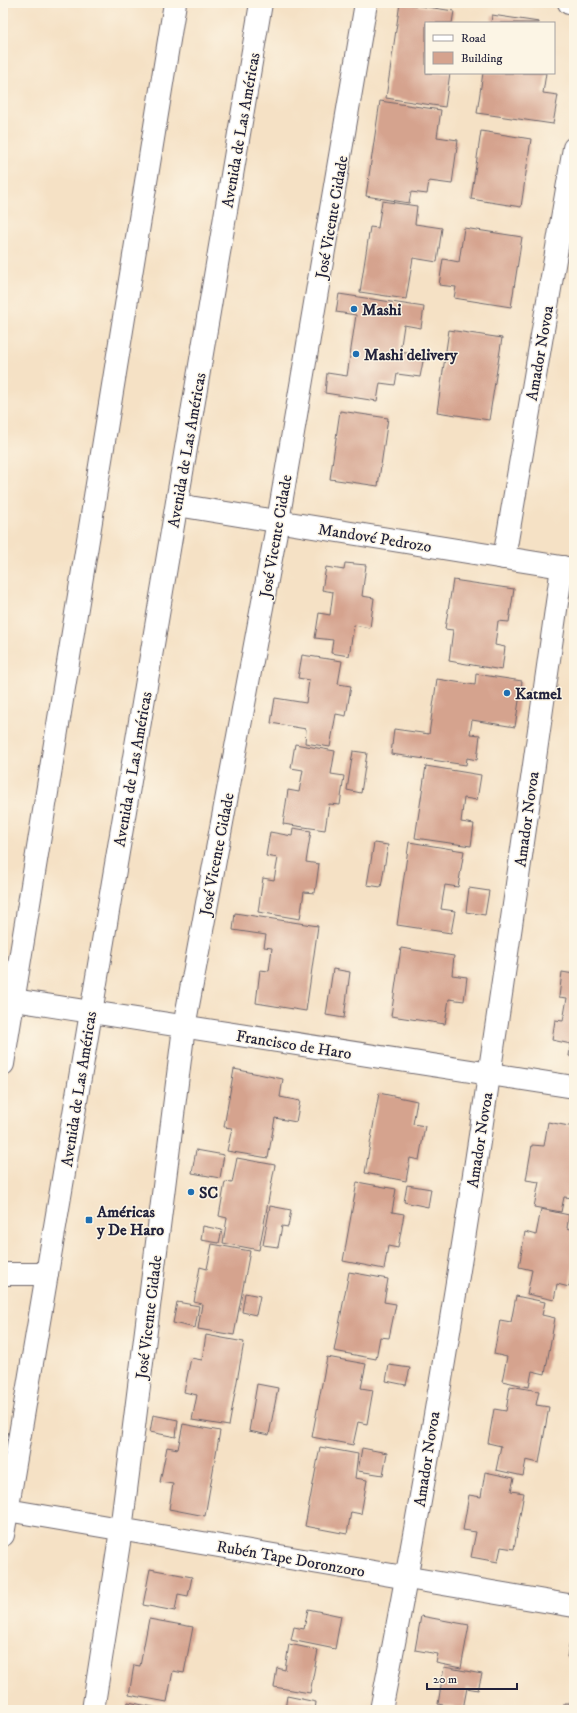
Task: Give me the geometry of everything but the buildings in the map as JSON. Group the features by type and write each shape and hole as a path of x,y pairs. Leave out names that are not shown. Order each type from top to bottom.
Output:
{"street":[{"path":"3,1064 175,3"},
{"name":"Avenida de Las Américas","path":"3,1535 261,3"},
{"name":"José Vicente Cidade","path":"93,1710 121,1530 184,1027 278,521 366,3"},
{"path":"569,3 574,4"},
{"name":"Amador Novoa","path":"504,558 574,148"},
{"name":"Mandové Pedrozo","path":"177,505 568,568"},
{"name":"Amador Novoa","path":"381,1710 407,1578 490,1074 568,568"},
{"name":"Francisco de Haro","path":"14,1000 574,1087"},
{"path":"3,1274 47,1274"},
{"name":"Rubén Tape Doronzoro","path":"7,1510 574,1606"}],"place":[{"name":"Mashi","path":"354,309"},
{"name":"Mashi delivery","path":"356,354"},
{"name":"Katmel","path":"507,693"},
{"name":"SC","path":"191,1192"},
{"name":"Américas y De Haro","path":"89,1220"}]}
